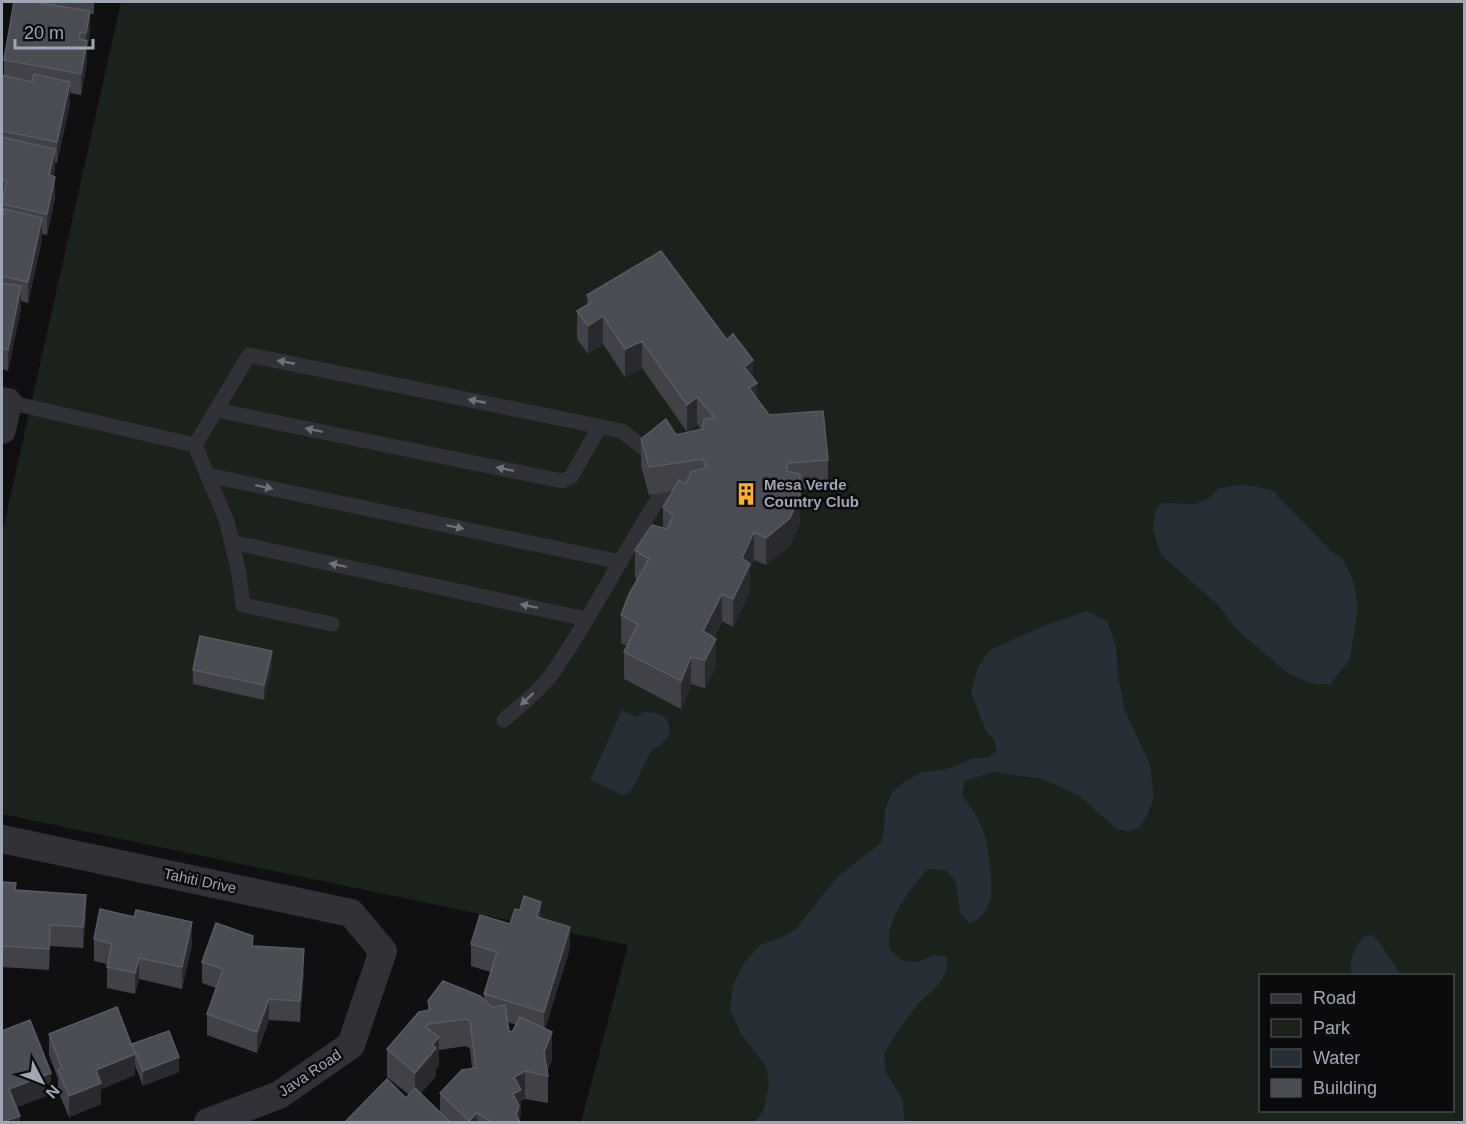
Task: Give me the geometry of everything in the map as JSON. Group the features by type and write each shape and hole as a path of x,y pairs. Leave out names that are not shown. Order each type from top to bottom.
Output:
{"street":[{"path":"2,430 5,402"},
{"name":"Tahiti Drive","path":"2,839 351,913 383,951"},
{"name":"Java Road","path":"208,1122 279,1095 351,1046 383,951"}],"lane":[{"path":"195,445 249,355 622,431 654,456"},
{"path":"5,402 195,445"},
{"path":"216,410 562,481 571,477 600,426"},
{"path":"195,445 227,522 239,574 243,605 332,624"},
{"path":"207,475 621,562"},
{"path":"504,720 549,677 662,493"},
{"path":"231,542 586,619"}],"green space":[{"name":"Mesa Verde Country Club","path":"121,2 1464,2 1464,1122 581,1122 628,945 2,814 2,534"}],"water":[{"path":"1239,485 1273,491 1330,550 1343,560 1353,580 1358,607 1350,659 1330,685 1310,683 1289,674 1237,630 1217,604 1161,555 1153,529 1155,512 1161,503 1196,504 1207,499 1220,488"},
{"path":"1087,611 1107,621 1116,646 1118,677 1125,711 1150,764 1154,798 1147,816 1139,828 1127,831 1117,829 1079,796 1043,779 993,772 965,781 962,795 981,825 987,848 991,891 986,909 981,917 969,923 960,913 956,882 946,870 929,869 906,896 890,929 889,949 903,961 918,962 934,955 947,957 947,966 942,980 921,1001 884,1054 886,1072 902,1099 905,1122 755,1122 764,1109 769,1084 766,1066 741,1034 730,1009 733,985 744,963 760,945 783,937 796,929 837,877 881,843 885,809 892,793 904,782 920,773 942,770 973,758 987,758 997,751 994,740 987,733 971,692 977,670 988,651 1043,626"},
{"path":"622,710 637,717 643,712 656,713 666,718 670,728 665,741 652,749 633,788 629,793 623,795 590,780"},
{"path":"1372,935 1377,939 1400,974 1351,974 1352,959 1363,937"}],"building":[{"path":"14,2 35,2 90,11 86,33 80,32 79,39 87,41 81,74 4,60"},
{"path":"34,74 70,82 57,142 2,131 2,75 32,82"},
{"path":"2,137 55,149 49,175 55,177 47,214 2,204 7,181 2,180"},
{"path":"4,209 42,218 28,282 2,276"},
{"name":"Mesa Verde Country Club","path":"661,251 727,340 733,334 753,360 744,367 757,383 749,388 769,415 823,411 828,460 788,463 786,471 800,474 800,495 790,518 766,538 754,532 742,558 750,564 733,599 722,594 703,631 716,639 705,660 691,657 681,681 624,652 638,624 621,615 629,594 649,559 635,550 652,525 667,529 673,516 663,507 679,480 686,484 691,472 706,468 703,459 649,467 641,439 666,419 676,435 703,429 704,419 715,418 697,397 687,405 642,341 625,349 603,316 588,326 577,311 592,302 587,295"},
{"path":"2,283 21,286 8,350 2,348"},
{"path":"200,636 272,651 264,685 193,670"},
{"path":"2,882 16,883 15,890 86,895 83,927 50,925 49,949 2,946"},
{"path":"524,896 541,902 537,917 570,927 544,1012 484,994 497,952 471,944 480,915 510,924 515,909 520,910"},
{"path":"100,909 134,917 136,910 192,922 182,967 139,958 135,973 107,967 112,944 94,939"},
{"path":"216,923 253,936 252,946 304,949 300,1001 269,999 257,1032 207,1014 223,969 202,962"},
{"path":"443,981 480,996 492,1007 505,1005 509,1031 512,1032 520,1017 552,1032 544,1052 548,1076 525,1071 514,1077 521,1090 513,1094 519,1106 516,1115 520,1122 491,1122 477,1113 469,1121 440,1093 462,1070 476,1068 470,1021 466,1019 428,1024 426,1027 439,1037 432,1045 436,1048 415,1073 387,1049 419,1012 430,1010 428,1001"},
{"path":"117,1007 135,1054 96,1070 101,1083 69,1096 58,1070 62,1068 49,1034"},
{"path":"30,1020 51,1073 9,1089 20,1116 2,1122 2,1031"},
{"path":"169,1031 179,1057 143,1071 132,1044"},
{"path":"387,1079 406,1098 415,1088 450,1122 345,1122"}],"place":[{"name":"Mesa Verde Country Club","path":"746,494"}]}
